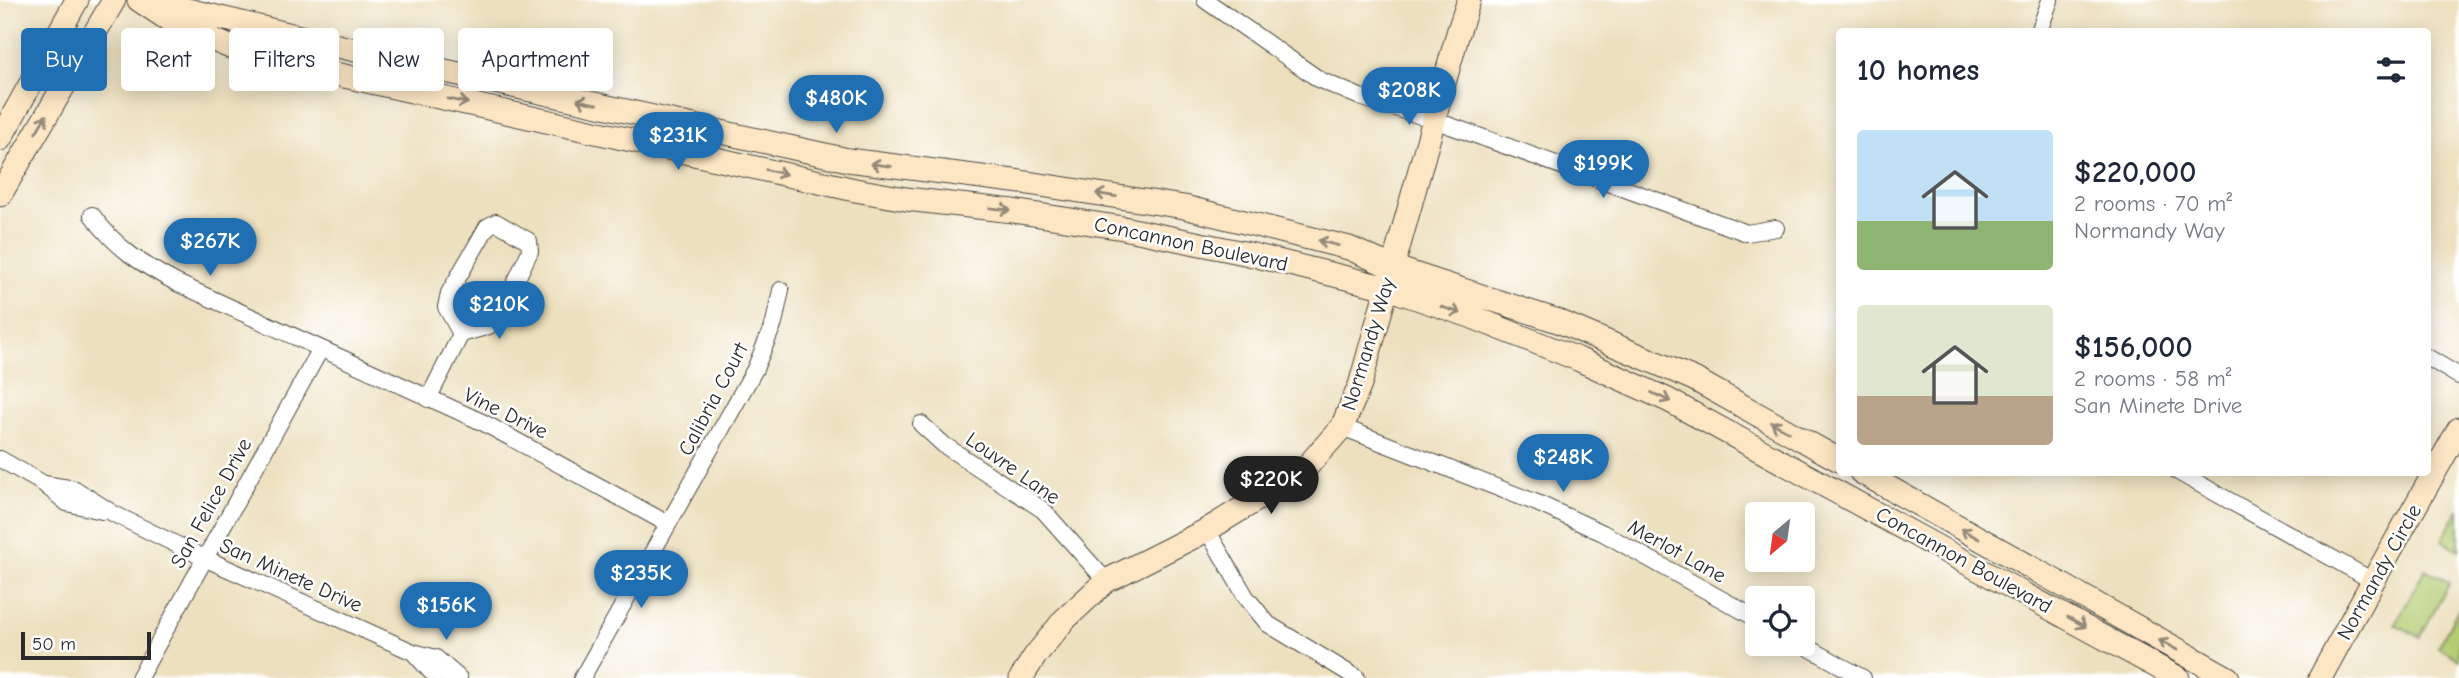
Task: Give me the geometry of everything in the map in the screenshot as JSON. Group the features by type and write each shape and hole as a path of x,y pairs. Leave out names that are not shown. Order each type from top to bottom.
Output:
{"main road":[{"path":"0,139 77,0"},
{"path":"0,195 114,0"},
{"name":"Concannon Boulevard","path":"139,0 172,22 230,47 286,63 855,190 1122,228 1249,254 1389,278 1558,321 1694,379 1836,458"},
{"name":"Concannon Boulevard","path":"147,0 409,63 848,160 1021,182 1184,207 1349,248 1389,278 1470,316 1580,360 1668,400 2178,678"},
{"path":"1389,278 1469,0"},
{"name":"Normandy Way","path":"1021,678 1064,620 1106,581 1207,530 1303,471 1342,427 1360,385 1389,278"},
{"name":"Normandy Circle","path":"2320,678 2459,429"},
{"name":"Concannon Boulevard","path":"1868,476 2228,678"}],"street":[{"path":"1205,0 1320,80 1360,97 1434,120 1747,233 1776,228"},
{"path":"2040,28 2050,0"},
{"name":"Vine Drive","path":"92,215 104,231 140,263 320,350 484,424 540,452 668,524"},
{"path":"428,399 461,334 489,326 506,302 530,251 529,241 496,222 487,227 449,293 446,307 461,334"},
{"name":"Calibria Court","path":"582,678 762,356 782,290"},
{"name":"San Felice Drive","path":"139,678 320,350"},
{"path":"2431,359 2459,376"},
{"name":"Louvre Lane","path":"921,424 944,446 1043,510 1106,581"},
{"name":"Merlot Lane","path":"1342,427 1537,503 1602,533 1745,612"},
{"name":"San Minete Drive","path":"0,459 44,484 75,489 114,514 204,558 413,652 430,672 458,677"},
{"path":"2185,476 2372,581"},
{"path":"1207,530 1246,597 1268,624 1357,678"},
{"path":"1815,651 1863,678"}],"green space":[{"path":"2459,509 2459,550 2442,540"},
{"path":"2425,569 2450,583 2420,637 2395,624"},
{"path":"2459,608 2459,659 2438,647"}]}
